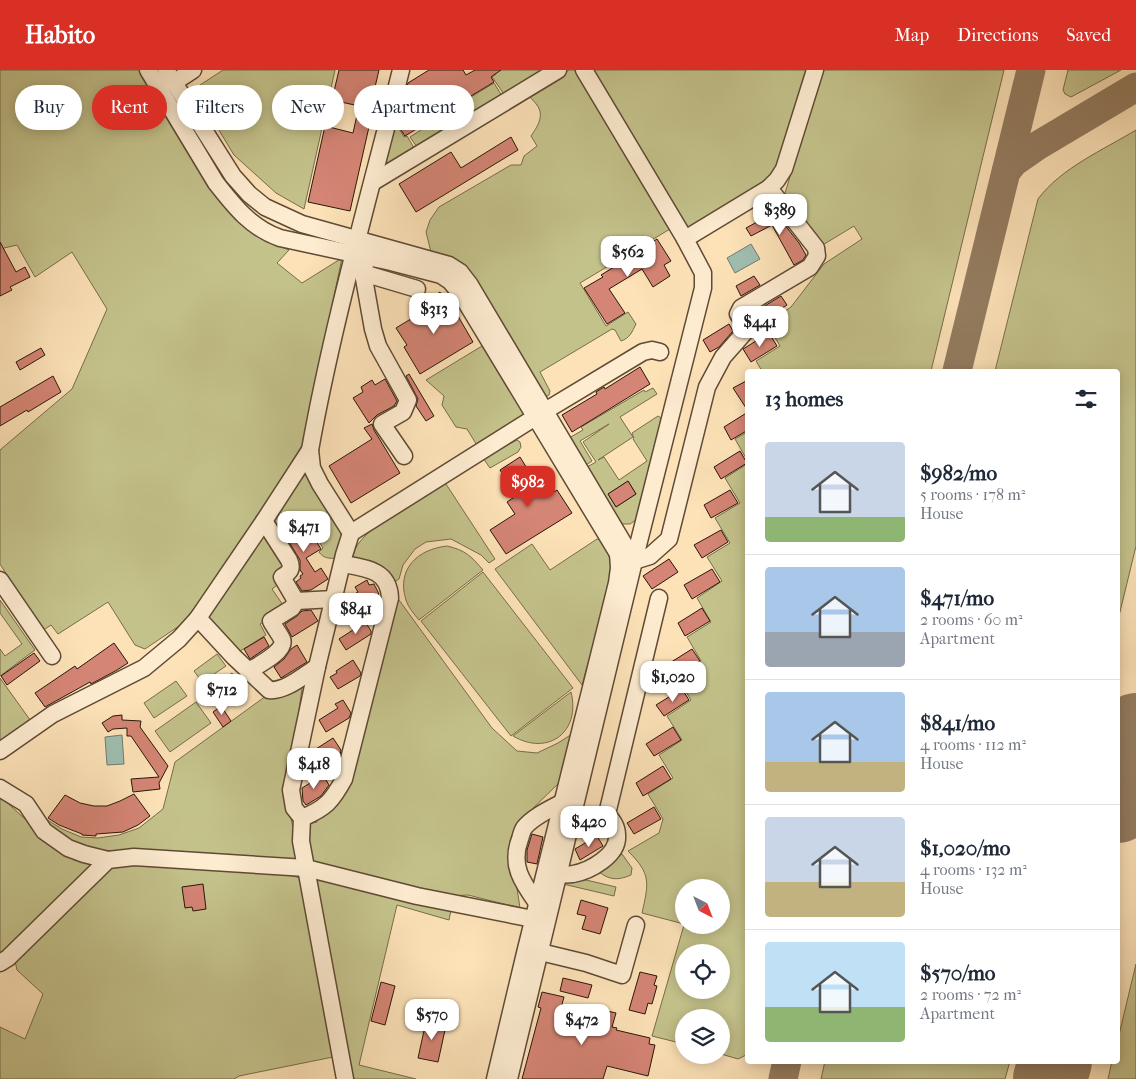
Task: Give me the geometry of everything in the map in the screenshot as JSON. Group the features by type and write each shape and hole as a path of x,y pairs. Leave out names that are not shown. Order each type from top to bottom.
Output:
{"lane":[{"path":"148,70 216,183 229,200 253,224 265,232 280,238 359,250"},
{"path":"193,70 170,76 233,176 249,194 265,207 359,250 441,275 450,281 461,294 540,414 617,545 633,568"},
{"path":"0,751 53,714 144,668 179,639 198,618 310,450 401,70"},
{"path":"373,182 558,70"},
{"path":"495,1079 532,950 557,874 703,288 703,274 685,239 584,70"},
{"path":"685,239 769,188 777,180 784,169 815,70"},
{"path":"633,568 669,539 707,388 723,357 745,332 745,324 738,314 741,308 810,267 817,256 816,248 769,188"},
{"path":"359,250 373,329 378,346 408,400 403,412 382,424 404,456"},
{"path":"363,273 417,290"},
{"path":"345,1079 301,841 302,818 294,808 291,790 317,667 351,534 540,414 643,352 652,350 660,352"},
{"path":"310,450 312,468 351,534"},
{"path":"264,521 292,566 289,573 282,577 296,601"},
{"path":"509,1079 532,950 533,919 617,583 619,568 617,545"},
{"path":"302,818 317,812 333,799 344,779 390,598 390,589 382,576 365,568 343,564"},
{"path":"0,580 52,656"},
{"path":"557,874 573,874 584,871 602,860 616,845 618,835 614,823 607,814 659,598"},
{"path":"296,601 334,600"},
{"path":"249,671 278,652 283,646 282,640 271,621 292,608 296,601"},
{"path":"198,618 269,690 276,691 317,667"},
{"path":"0,788 26,804 44,831 68,848 108,860 134,857 306,868 417,896 533,919"},
{"path":"537,903 524,885 516,866 517,845 524,828 539,816 563,802"},
{"path":"0,963 8,958 108,860"},
{"path":"532,950 622,975 636,925"}],"shaded area":[{"path":"0,70 143,70 154,85 92,85 92,130 167,130 167,104 177,118 177,130 185,130 262,239 289,250 277,263 302,283 342,258 303,444 266,504 182,624 145,649 135,645 108,602 58,634 51,625 42,631 0,564 0,450 72,389 107,309 72,252 35,277 17,245 0,249"},
{"path":"223,70 335,70 332,85 272,85 272,130 322,130 304,209 276,193 234,155 219,130 262,130 262,85 200,85"},
{"path":"493,70 542,70 504,94 492,77 496,74"},
{"path":"569,70 577,70 670,229 580,283 606,326 628,312 636,324 624,340 621,341 615,330 612,329 540,372 550,391 549,395 545,397 431,252 426,232 430,220 439,207 511,165 521,165 524,156 537,146 531,136 536,129 540,113 537,105 529,95"},
{"path":"593,70 811,70 772,180 694,228 685,228"},
{"path":"822,70 1004,70 931,369 761,369 756,361 780,346 767,324 791,307 824,264 862,239 854,226 821,246 783,200"},
{"path":"1068,70 1121,70 1071,97 1065,94 1063,90"},
{"path":"494,83 502,96 474,113 474,95"},
{"path":"392,130 400,130 404,137 407,136 414,148 385,164"},
{"path":"421,130 440,130 441,133 417,147 410,137"},
{"path":"1136,130 1136,546 1120,612 1120,369 996,369 1038,199 1058,178 1097,152"},
{"path":"751,244 760,259 735,273 727,258"},
{"path":"482,346 525,410 522,421 478,447 467,429 456,427 442,405 444,396 426,380"},
{"path":"653,388 657,394 620,417 633,437 598,460 604,457 619,480 647,461 633,439 634,438 632,433 658,416 661,418 663,425 636,520 630,524 622,524 587,467 596,462 583,442 609,424 580,441 592,461 586,465 569,438 583,430 581,427 644,390 645,392","holes":["628,481 636,494 616,507 608,494"]},
{"path":"745,433 745,456 735,439"},
{"path":"517,440 520,442 521,447 518,452 490,468 483,458"},
{"path":"745,465 745,1056 738,1059 730,1057 730,1009 675,1009 675,1042 652,1036 675,956 675,999 730,999 730,944 679,944 681,934 730,934 730,879 675,879 675,922 642,913 647,886 646,879 641,866 628,851 659,833 663,819 648,794 673,778 659,755 682,740 667,716 691,700 677,677 701,661 687,637 711,622 697,598 722,581 707,557 730,543 715,518 740,503 725,478"},
{"path":"308,471 345,537 337,558 322,556 319,552 323,548 301,513 275,528 269,520"},
{"path":"444,481 495,559 489,563 481,555 451,539 426,542 415,549 403,565 399,579 396,581 352,561 355,549 371,530 395,512"},
{"path":"262,533 288,567 280,583 272,589 283,605 290,606 260,624 266,635 237,653 207,617"},
{"path":"597,539 601,540 612,558 613,573 582,685 495,569 532,544 550,570"},
{"path":"447,546 459,549 467,554 483,570 419,620 406,600 404,579 407,570 412,562 427,551"},
{"path":"483,572 573,688 511,736 421,621"},
{"path":"396,599 399,600 492,728 517,751 537,753 572,734 563,779 521,820 512,855 520,908 468,895 447,896 312,863 307,851 308,824 317,822 317,816 336,805"},
{"path":"0,600 35,650 0,676 0,649 5,656 22,644 0,613"},
{"path":"217,654 226,666 202,682 194,671"},
{"path":"232,673 240,684 216,701 208,690"},
{"path":"0,678 33,724 0,748"},
{"path":"176,681 187,696 154,718 144,703"},
{"path":"303,681 287,798 299,858 293,863 159,852 91,850 81,848 43,822 46,819 62,829 81,837 98,838 119,835 139,828 163,809 175,762 266,696 274,698"},
{"path":"571,692 573,706 571,718 567,729 559,736 550,742 539,743 526,742 513,736"},
{"path":"196,702 211,723 170,752 155,731"},
{"path":"122,735 124,764 107,765 105,737"},
{"path":"0,796 38,831 86,858 92,866 0,955"},
{"path":"622,854 632,868 631,875 621,878 609,878 597,870"},
{"path":"126,861 281,873 300,878 333,1057 239,1076 234,1079 0,1079 0,1027 25,1039 43,994 17,970 15,961 106,868"},
{"path":"569,876 616,887 614,896 563,884"},
{"path":"318,877 451,910 449,920 397,905 359,1065 416,1079 354,1079 315,880"},
{"path":"1136,964 1136,1079 1108,1079 1111,1064 1120,1064 1120,1031"},
{"path":"824,1064 1009,1064 1005,1079 821,1079"}],"building":[{"path":"339,70 379,70 375,85 354,85 354,105 344,103 344,85 336,85"},
{"path":"429,70 463,70 466,75 475,70 501,70 491,77 494,82 474,94 474,85 407,85"},
{"path":"354,128 368,130 350,211 308,202 324,130 341,130 353,133"},
{"path":"401,130 415,130 405,136"},
{"path":"511,137 518,150 416,212 399,184 451,152 461,168"},
{"path":"773,210 806,255 803,260 794,265 772,225 751,236 746,228 768,216 767,214"},
{"path":"657,239 671,261 664,265 670,276 653,287 642,269 609,289 625,313 607,324 584,288 632,256 631,253 640,250"},
{"path":"0,242 16,272 25,267 30,277 10,287 12,290 0,296"},
{"path":"754,276 760,285 741,296 736,286"},
{"path":"440,292 444,299 447,297 473,342 420,374 404,347 407,345 396,328 437,303 433,297"},
{"path":"781,296 787,305 759,323 753,313"},
{"path":"729,324 733,331 719,347 710,352 703,340"},
{"path":"769,333 777,346 751,362 743,349"},
{"path":"41,348 45,355 20,370 16,362"},
{"path":"640,367 650,384 572,432 562,415 597,394 596,392 604,387 605,389"},
{"path":"409,374 434,416 426,421 416,406 418,399 406,376"},
{"path":"53,376 61,392 0,426 0,407"},
{"path":"385,379 397,401 394,406 377,415 369,423 353,398 363,392 361,387 372,380 375,385"},
{"path":"745,382 745,406 733,388"},
{"path":"745,414 745,432 731,440 724,427"},
{"path":"372,424 400,473 351,503 329,466 372,439 364,428"},
{"path":"740,451 745,460 745,464 721,479 714,467"},
{"path":"520,457 536,483 542,479 551,494 557,490 572,513 506,554 490,530 515,514 507,502 516,496 500,470"},
{"path":"628,481 636,494 616,507 608,494"},
{"path":"730,490 738,503 711,518 704,505"},
{"path":"300,515 321,549 306,558 315,572 321,568 328,579 311,590 302,591 296,582 303,574 300,570 300,560 280,527"},
{"path":"721,530 728,542 702,558 694,545"},
{"path":"669,559 678,572 652,589 643,576"},
{"path":"712,569 720,582 692,599 684,585"},
{"path":"367,580 369,585 374,584 379,594 358,607 351,596 358,592 355,587"},
{"path":"702,608 710,621 685,636 678,623"},
{"path":"311,610 318,621 292,637 285,624 302,611"},
{"path":"363,618 371,634 346,650 339,639 356,628 354,624"},
{"path":"264,637 269,646 250,659 244,649"},
{"path":"114,643 128,663 45,707 35,693 75,666 77,669"},
{"path":"297,645 307,662 281,678 274,667"},
{"path":"692,649 700,661 673,678 665,666"},
{"path":"34,653 40,661 7,685 1,676"},
{"path":"353,660 361,673 360,676 338,689 330,677"},
{"path":"682,689 689,700 664,716 656,705"},
{"path":"343,700 351,713 349,718 326,732 319,720 338,708 335,704"},
{"path":"221,706 231,721 223,727 213,712"},
{"path":"122,715 122,720 141,721 140,727 168,766 159,783 160,789 133,792 131,779 159,777 131,736 127,736 127,728 113,729 108,732 102,723 113,716"},
{"path":"673,727 681,740 654,756 646,744"},
{"path":"333,738 341,750 340,755 317,769 311,758 319,753 316,749"},
{"path":"663,766 671,779 643,796 636,783"},
{"path":"323,775 329,785 321,796 306,805 303,801 302,788"},
{"path":"134,794 150,816 138,825 123,832 96,834 96,836 82,835 48,818 65,795 80,803 107,806"},
{"path":"654,807 661,819 634,834 627,823"},
{"path":"532,834 543,837 537,864 527,862 527,850"},
{"path":"597,836 603,846 580,860 575,849"},
{"path":"203,884 206,909 193,911 192,907 185,908 182,887"},
{"path":"581,900 608,908 600,934 582,929 586,916 577,914"},
{"path":"640,972 657,976 654,985 657,986 652,1004 648,1003 645,1014 629,1010"},
{"path":"563,978 592,985 588,998 560,991"},
{"path":"381,982 395,986 385,1025 371,1021"},
{"path":"542,992 564,997 561,1008 565,1009 564,1015 600,1024 603,1010 616,1013 612,1027 617,1028 616,1030 650,1038 649,1044 655,1045 648,1076 607,1066 603,1079 522,1079 541,1008 538,1007"},
{"path":"429,1019 444,1022 442,1030 445,1030 438,1062 418,1058 425,1026 427,1027"}],"taxiway":[{"path":"957,369 1031,70"},
{"path":"1006,172 1014,162 1037,146 1136,87"},
{"path":"1120,717 1130,714 1136,708"},
{"path":"783,1079 786,1064"}],"runway":[{"path":"1120,798 1136,730"},
{"path":"1050,1079 1054,1064"}]}
